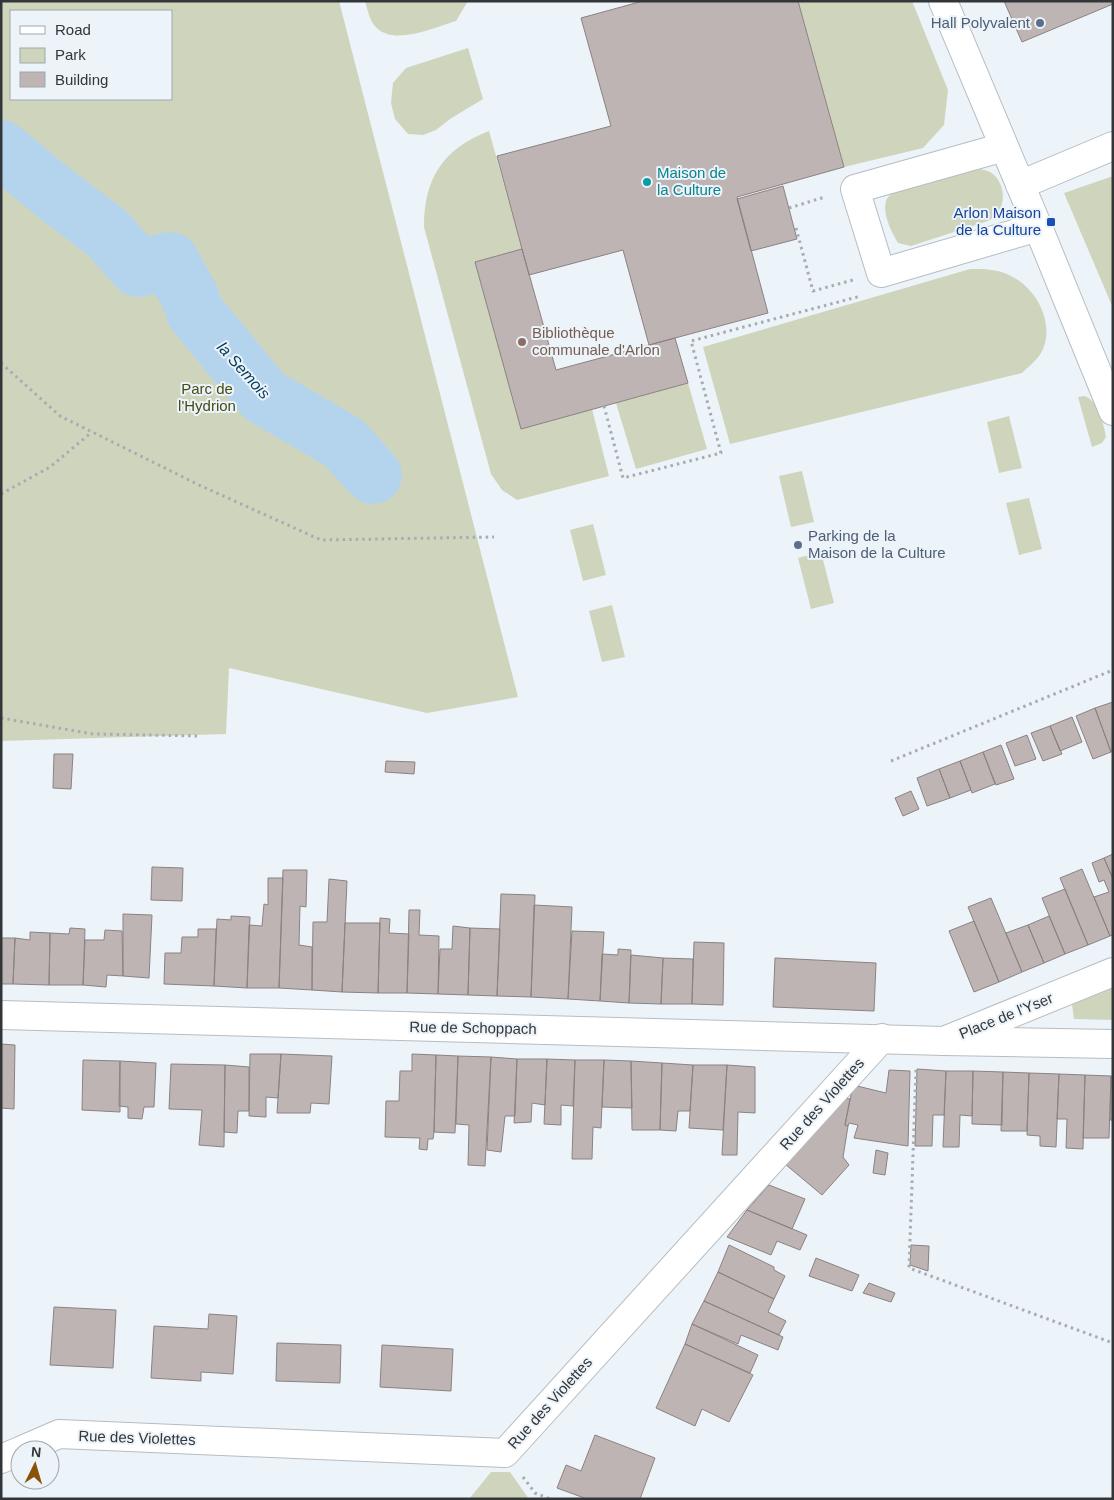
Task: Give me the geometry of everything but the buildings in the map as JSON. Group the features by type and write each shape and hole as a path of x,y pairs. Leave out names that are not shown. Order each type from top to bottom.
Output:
{"street":[{"path":"943,1 1113,410"},
{"path":"1020,185 1113,146"},
{"path":"1004,147 855,189 881,273 1038,227"},
{"name":"Place de l'Yser","path":"944,1041 1113,972"},
{"name":"Rue de Schoppach","path":"1,1015 944,1041"},
{"name":"Rue des Violettes","path":"45,1440 59,1434 505,1453 882,1038"},
{"name":"Place de l'Yser","path":"944,1041 1113,1044"}],"path":[{"path":"789,208 855,189"},
{"path":"604,406 624,478 720,453 691,341 885,290 881,273 813,291 796,228"},
{"path":"1,363 60,416 199,485 321,540 494,537"},
{"path":"1,494 50,467 92,432"},
{"path":"891,761 1113,670"},
{"path":"1,718 93,734 200,736"},
{"path":"917,1040 909,1268 1113,1343"}],"green space":[{"name":"Parc de l'Hydrion","path":"1,1 339,1 518,697 427,713 229,668 226,734 1,741"},
{"path":"365,1 468,1 456,21 416,33 395,35 386,33 375,26"},
{"path":"798,1 912,1 948,90 944,125 923,148 844,167"},
{"path":"468,48 483,99 436,130 423,135 408,134 395,119 391,103 393,83 406,68"},
{"path":"489,131 522,249 476,262 521,428 592,409 609,476 517,500 502,490 491,474 424,227 428,194 432,180 439,167 459,147"},
{"path":"971,168 990,172 998,180 1003,192 1003,198 997,214 988,221 911,246 898,243 886,217 885,206 888,197 893,192"},
{"path":"1113,176 1113,308 1064,193"},
{"path":"970,269 986,269 1011,276 1029,290 1042,309 1046,331 1045,342 1039,356 1022,373 730,444 703,347"},
{"path":"688,383 707,449 636,469 616,403"},
{"path":"1084,396 1089,398 1096,407 1102,419 1106,437 1102,443 1092,447 1078,397"},
{"path":"1009,416 1022,468 999,473 987,422"},
{"path":"802,471 814,522 791,527 779,476"},
{"path":"1029,498 1042,549 1019,555 1006,503"},
{"path":"593,524 606,575 583,581 570,530"},
{"path":"821,552 834,603 811,609 798,558"},
{"path":"612,605 625,657 602,662 589,611"},
{"path":"1113,986 1113,1020 1074,1019 1072,1004"},
{"path":"491,1472 510,1472 529,1499 469,1499"}],"waterway":[{"name":"la Semois","path":"1,149 107,233 138,268 170,261 189,295 195,312 264,396 344,443 373,475"}],"place":[{"name":"Hall Polyvalent","path":"1040,23"},
{"name":"Maison de la Culture","path":"647,182"},
{"name":"Arlon Maison de la Culture","path":"1051,222"},
{"name":"Bibliothèque communale d'Arlon","path":"522,342"},
{"name":"Parking de la Maison de la Culture","path":"798,545"}]}
